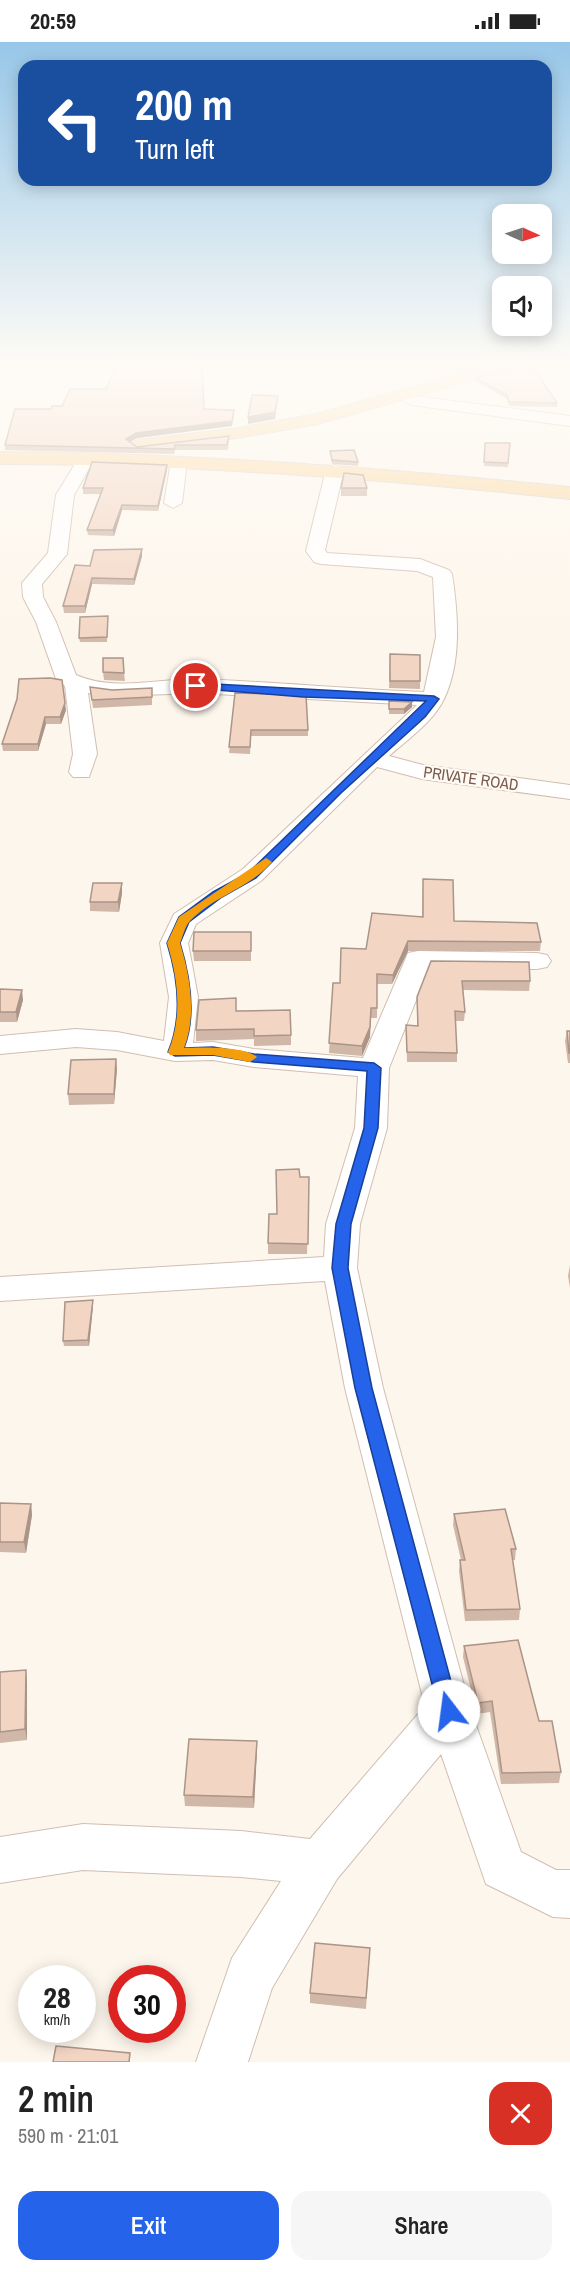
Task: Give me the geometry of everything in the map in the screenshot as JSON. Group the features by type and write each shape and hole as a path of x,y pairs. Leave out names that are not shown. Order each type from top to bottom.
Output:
{"main road":[{"path":"162,461 335,470 570,493"}],"street":[{"path":"85,461 65,495 57,554 32,583 33,597 46,622 67,679 76,685 102,690 196,686 303,694 434,699"},
{"path":"172,503 179,462"},
{"path":"175,1052 183,1032 183,974 174,943 184,920 218,895 252,875 421,715 434,699 446,655 448,606 442,574 420,565 321,558 315,551 335,470"},
{"path":"76,685 85,754 81,772"},
{"name":"PRIVATE ROAD","path":"373,759 422,772 570,792"},
{"path":"537,961 418,959 374,1068 371,1128 344,1224 340,1268 364,1388 449,1711 502,1868 553,1893 570,1894"},
{"path":"0,1045 76,1038 117,1041 175,1052 213,1051 254,1058 374,1068"},
{"path":"0,1289 340,1268"},
{"path":"222,2062 250,1976 320,1863 449,1711"},
{"path":"0,1860 83,1846 241,1854 320,1863"}],"building":[{"path":"484,461 508,461 508,463"},
{"path":"92,462 167,465 158,506 122,505 113,530 87,530 103,488 83,488"},
{"path":"344,473 363,475 367,488 341,488"},
{"path":"142,549 134,579 92,578 85,606 63,606 75,565 90,566 94,550"},
{"path":"108,616 107,637 79,638 80,617"},
{"path":"390,654 420,655 420,681 390,681"},
{"path":"103,658 123,658 124,673 103,672"},
{"path":"19,679 62,680 65,703 60,717 45,717 38,744 2,744 17,699"},
{"path":"90,687 112,690 152,688 152,697 92,700"},
{"path":"235,693 306,695 308,730 251,730 250,747 229,747"},
{"path":"389,701 412,702 404,709 389,709"},
{"path":"423,879 453,880 454,921 537,923 541,942 408,941 393,975 377,974 377,1008 371,1008 370,1027 362,1046 329,1043 333,983 340,983 341,948 366,949 372,913 423,917"},
{"path":"93,883 122,883 118,902 90,902"},
{"path":"194,932 251,932 251,951 193,951"},
{"path":"431,961 529,962 530,981 462,981 465,1012 455,1011 457,1053 407,1052 406,1025 418,1026 417,997"},
{"path":"0,989 22,990 16,1012 0,1012"},
{"path":"236,998 236,1011 290,1010 291,1035 254,1036 254,1029 196,1030 199,1000"},
{"path":"567,1031 570,1031 570,1053 569,1053"},
{"path":"116,1059 114,1094 68,1094 71,1060"},
{"path":"299,1169 300,1177 309,1177 308,1244 268,1243 269,1214 277,1214 276,1170"},
{"path":"93,1300 88,1340 63,1341 65,1302"},
{"path":"0,1503 31,1504 24,1542 0,1542"},
{"path":"505,1509 516,1549 511,1549 520,1609 466,1610 460,1560 465,1560 454,1514"},
{"path":"518,1640 539,1721 552,1721 561,1772 502,1773 492,1701 478,1703 464,1646"},
{"path":"26,1670 25,1729 0,1732 0,1672"},
{"path":"189,1739 257,1741 253,1797 184,1795"},
{"path":"315,1943 370,1948 366,1998 310,1993"},
{"path":"56,2046 130,2053 129,2062 53,2062"}],"slow traffic":[{"path":"250,1057 213,1051 175,1052 183,1032 183,974 174,943 184,920 218,895 252,875 266,862"}],"route":[{"path":"196,686 303,694 434,699 421,715 337,791 252,875 218,895 184,920 174,943 183,974 183,1032 175,1052 213,1051 254,1058 374,1068 371,1087 371,1128 344,1224 340,1268 364,1388 449,1711"}]}
